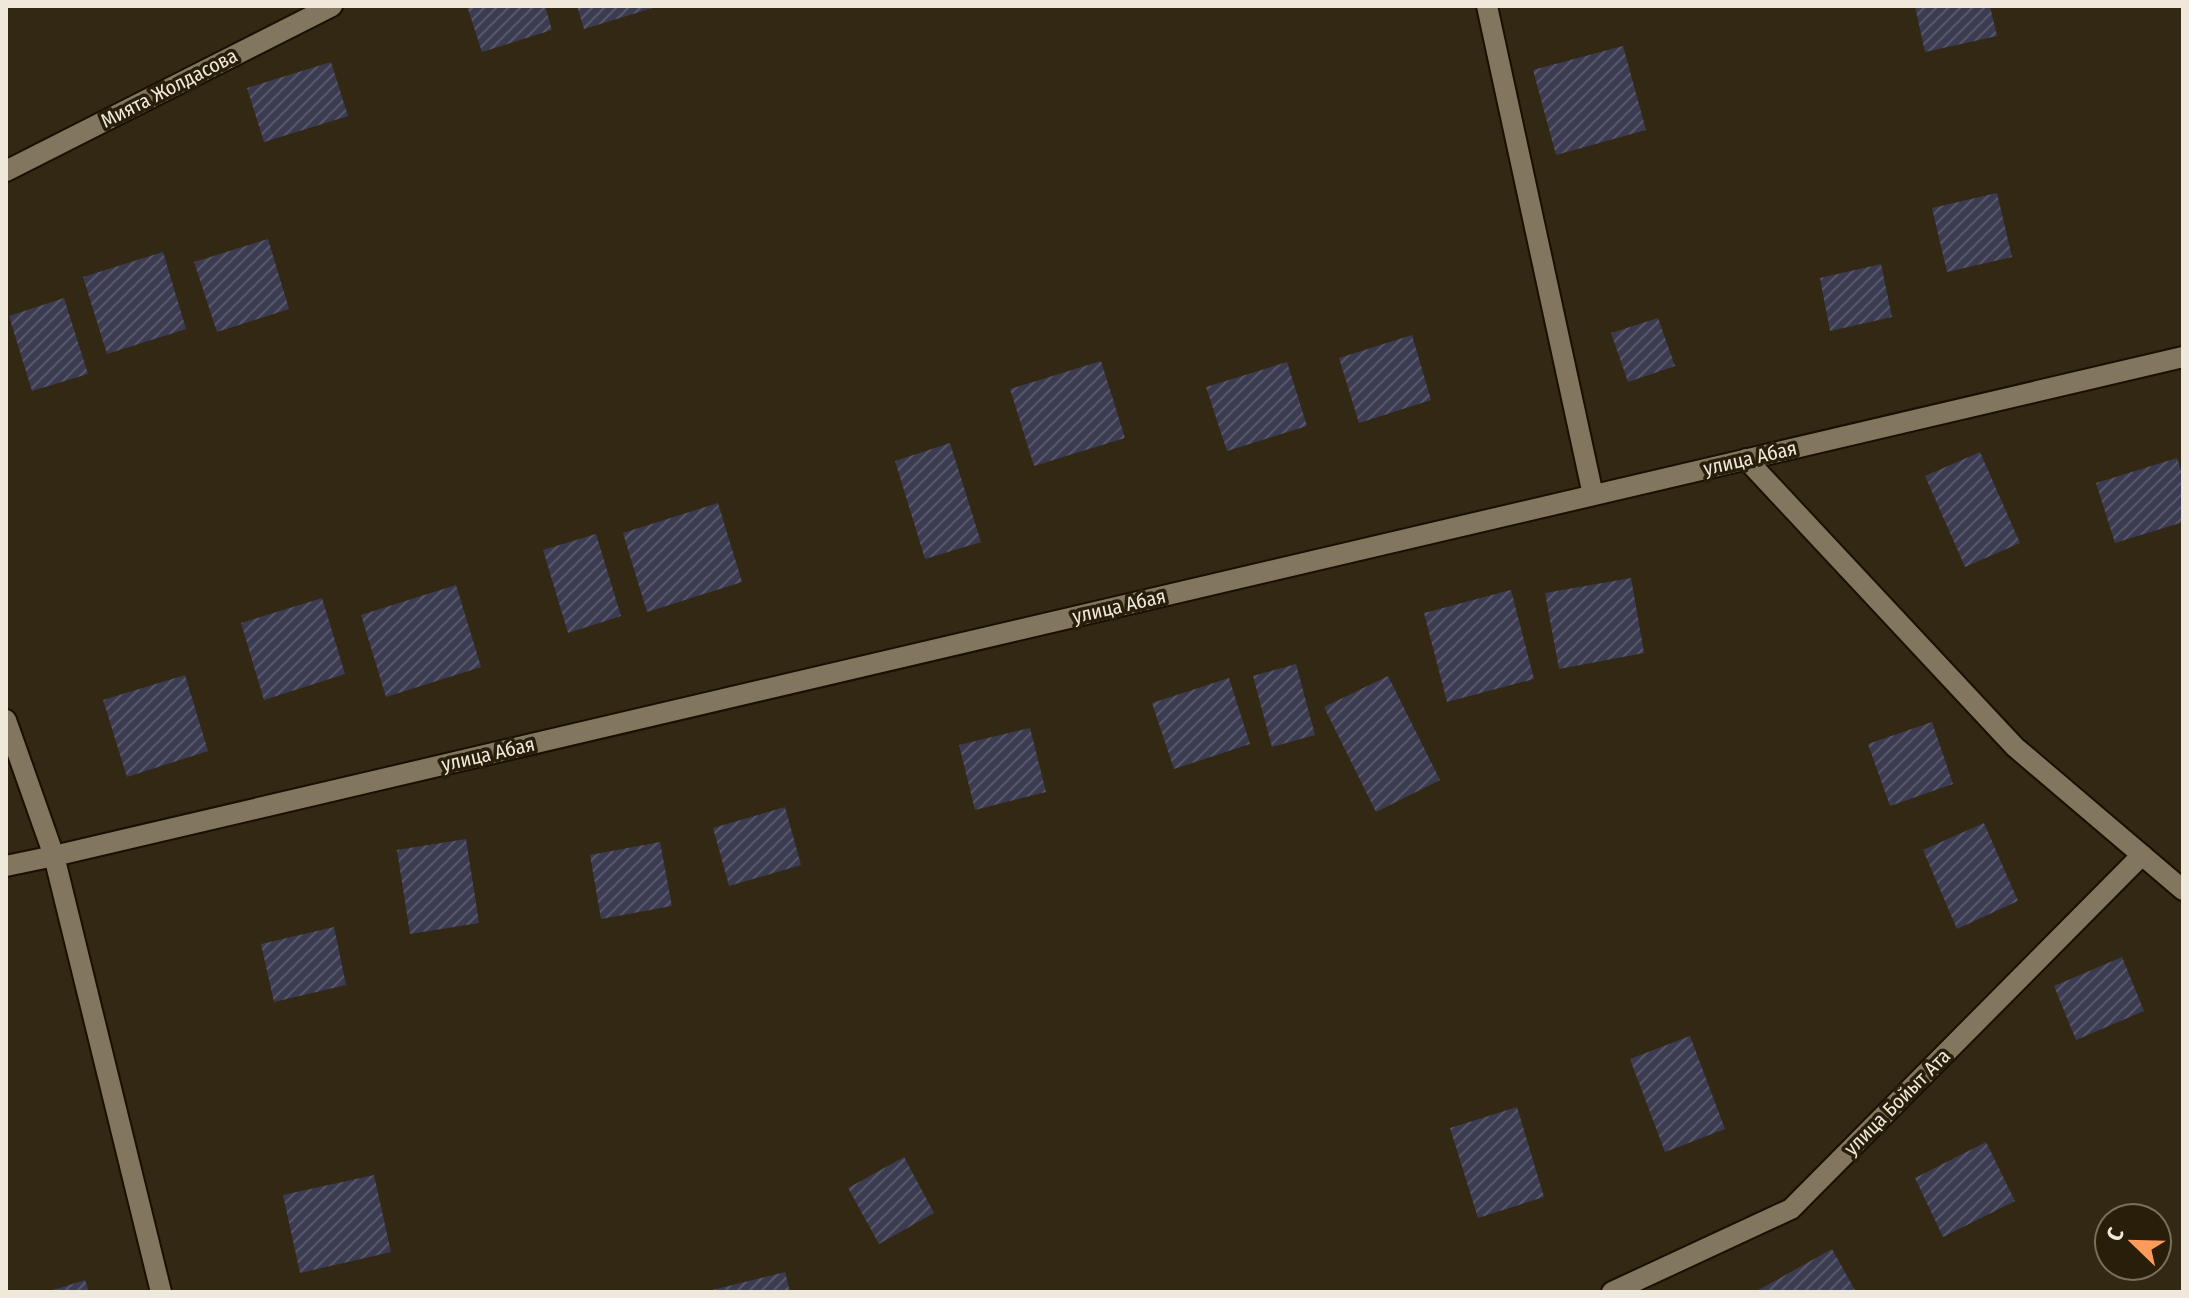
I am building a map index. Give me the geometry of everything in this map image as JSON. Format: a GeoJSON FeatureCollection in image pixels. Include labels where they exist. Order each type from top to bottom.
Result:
{"type":"FeatureCollection","features":[{"type":"Feature","properties":{"kind":"street","name":"Мията Жолдасова"},"geometry":{"type":"LineString","coordinates":[[6,171],[332,6]]}},
{"type":"Feature","properties":{"kind":"street"},"geometry":{"type":"LineString","coordinates":[[1487,6],[1593,495]]}},
{"type":"Feature","properties":{"kind":"street","name":"улица Абая"},"geometry":{"type":"LineString","coordinates":[[6,866],[2183,357]]}},
{"type":"Feature","properties":{"kind":"street"},"geometry":{"type":"LineString","coordinates":[[1746,459],[2015,747],[2183,890]]}},
{"type":"Feature","properties":{"kind":"street"},"geometry":{"type":"LineString","coordinates":[[6,720],[54,856],[161,1292]]}},
{"type":"Feature","properties":{"kind":"street","name":"улица Бойыт Ата"},"geometry":{"type":"LineString","coordinates":[[1612,1292],[1791,1209],[2142,855]]}},
{"type":"Feature","properties":{"kind":"building"},"geometry":{"type":"Polygon","coordinates":[[[467,6],[545,6],[552,30],[482,52],[467,6]]]}},
{"type":"Feature","properties":{"kind":"building"},"geometry":{"type":"Polygon","coordinates":[[[577,6],[656,6],[656,7],[584,29],[577,6]]]}},
{"type":"Feature","properties":{"kind":"building"},"geometry":{"type":"Polygon","coordinates":[[[1915,6],[1990,6],[1997,36],[1925,52],[1915,6]]]}},
{"type":"Feature","properties":{"kind":"building"},"geometry":{"type":"Polygon","coordinates":[[[1623,46],[1646,130],[1556,155],[1533,70],[1623,46]]]}},
{"type":"Feature","properties":{"kind":"building"},"geometry":{"type":"Polygon","coordinates":[[[331,62],[348,116],[264,142],[247,88],[331,62]]]}},
{"type":"Feature","properties":{"kind":"building"},"geometry":{"type":"Polygon","coordinates":[[[1997,193],[2012,257],[1947,272],[1932,208],[1997,193]]]}},
{"type":"Feature","properties":{"kind":"building"},"geometry":{"type":"Polygon","coordinates":[[[268,239],[289,309],[217,332],[194,262],[268,239]]]}},
{"type":"Feature","properties":{"kind":"building"},"geometry":{"type":"Polygon","coordinates":[[[163,252],[186,329],[107,354],[83,277],[163,252]]]}},
{"type":"Feature","properties":{"kind":"building"},"geometry":{"type":"Polygon","coordinates":[[[1881,264],[1892,317],[1830,331],[1820,278],[1881,264]]]}},
{"type":"Feature","properties":{"kind":"building"},"geometry":{"type":"Polygon","coordinates":[[[64,298],[88,374],[32,391],[9,316],[64,298]]]}},
{"type":"Feature","properties":{"kind":"building"},"geometry":{"type":"Polygon","coordinates":[[[1658,318],[1675,366],[1628,382],[1611,333],[1658,318]]]}},
{"type":"Feature","properties":{"kind":"building"},"geometry":{"type":"Polygon","coordinates":[[[1412,335],[1431,400],[1359,423],[1339,358],[1412,335]]]}},
{"type":"Feature","properties":{"kind":"building"},"geometry":{"type":"Polygon","coordinates":[[[1101,361],[1125,438],[1034,466],[1010,389],[1101,361]]]}},
{"type":"Feature","properties":{"kind":"building"},"geometry":{"type":"Polygon","coordinates":[[[1287,362],[1307,426],[1227,451],[1206,387],[1287,362]]]}},
{"type":"Feature","properties":{"kind":"building"},"geometry":{"type":"Polygon","coordinates":[[[950,443],[981,542],[925,559],[895,461],[950,443]]]}},
{"type":"Feature","properties":{"kind":"building"},"geometry":{"type":"Polygon","coordinates":[[[1980,452],[2020,543],[1965,567],[1925,476],[1980,452]]]}},
{"type":"Feature","properties":{"kind":"building"},"geometry":{"type":"Polygon","coordinates":[[[2177,458],[2183,477],[2183,522],[2115,543],[2096,483],[2177,458]]]}},
{"type":"Feature","properties":{"kind":"building"},"geometry":{"type":"Polygon","coordinates":[[[718,503],[742,582],[647,612],[623,533],[718,503]]]}},
{"type":"Feature","properties":{"kind":"building"},"geometry":{"type":"Polygon","coordinates":[[[596,534],[621,616],[568,633],[543,550],[596,534]]]}},
{"type":"Feature","properties":{"kind":"building"},"geometry":{"type":"Polygon","coordinates":[[[1631,578],[1644,653],[1559,669],[1545,593],[1631,578]]]}},
{"type":"Feature","properties":{"kind":"building"},"geometry":{"type":"Polygon","coordinates":[[[456,585],[481,667],[386,697],[361,615],[456,585]]]}},
{"type":"Feature","properties":{"kind":"building"},"geometry":{"type":"Polygon","coordinates":[[[1511,590],[1534,679],[1447,702],[1424,613],[1511,590]]]}},
{"type":"Feature","properties":{"kind":"building"},"geometry":{"type":"Polygon","coordinates":[[[322,598],[345,674],[264,700],[241,623],[322,598]]]}},
{"type":"Feature","properties":{"kind":"building"},"geometry":{"type":"Polygon","coordinates":[[[1296,664],[1315,735],[1272,747],[1253,676],[1296,664]]]}},
{"type":"Feature","properties":{"kind":"building"},"geometry":{"type":"Polygon","coordinates":[[[185,675],[208,751],[127,777],[103,700],[185,675]]]}},
{"type":"Feature","properties":{"kind":"building"},"geometry":{"type":"Polygon","coordinates":[[[1388,676],[1440,780],[1376,812],[1324,707],[1388,676]]]}},
{"type":"Feature","properties":{"kind":"building"},"geometry":{"type":"Polygon","coordinates":[[[1229,678],[1250,744],[1174,769],[1152,703],[1229,678]]]}},
{"type":"Feature","properties":{"kind":"building"},"geometry":{"type":"Polygon","coordinates":[[[1932,722],[1953,784],[1890,806],[1868,744],[1932,722]]]}},
{"type":"Feature","properties":{"kind":"building"},"geometry":{"type":"Polygon","coordinates":[[[1030,728],[1046,792],[975,810],[959,745],[1030,728]]]}},
{"type":"Feature","properties":{"kind":"building"},"geometry":{"type":"Polygon","coordinates":[[[785,807],[801,865],[729,886],[713,828],[785,807]]]}},
{"type":"Feature","properties":{"kind":"building"},"geometry":{"type":"Polygon","coordinates":[[[1984,823],[2018,901],[1957,929],[1923,850],[1984,823]]]}},
{"type":"Feature","properties":{"kind":"building"},"geometry":{"type":"Polygon","coordinates":[[[466,839],[479,923],[410,934],[397,850],[466,839]]]}},
{"type":"Feature","properties":{"kind":"building"},"geometry":{"type":"Polygon","coordinates":[[[660,842],[672,906],[601,919],[590,855],[660,842]]]}},
{"type":"Feature","properties":{"kind":"building"},"geometry":{"type":"Polygon","coordinates":[[[334,927],[346,985],[274,1002],[261,944],[334,927]]]}},
{"type":"Feature","properties":{"kind":"building"},"geometry":{"type":"Polygon","coordinates":[[[2122,957],[2144,1011],[2076,1040],[2054,986],[2122,957]]]}},
{"type":"Feature","properties":{"kind":"building"},"geometry":{"type":"Polygon","coordinates":[[[1690,1036],[1725,1129],[1665,1152],[1630,1059],[1690,1036]]]}},
{"type":"Feature","properties":{"kind":"building"},"geometry":{"type":"Polygon","coordinates":[[[1517,1107],[1544,1197],[1478,1218],[1450,1128],[1517,1107]]]}},
{"type":"Feature","properties":{"kind":"building"},"geometry":{"type":"Polygon","coordinates":[[[1986,1142],[2015,1201],[1943,1237],[1915,1178],[1986,1142]]]}},
{"type":"Feature","properties":{"kind":"building"},"geometry":{"type":"Polygon","coordinates":[[[904,1157],[934,1213],[879,1244],[848,1188],[904,1157]]]}},
{"type":"Feature","properties":{"kind":"building"},"geometry":{"type":"Polygon","coordinates":[[[374,1175],[391,1252],[300,1273],[283,1195],[374,1175]]]}},
{"type":"Feature","properties":{"kind":"building"},"geometry":{"type":"Polygon","coordinates":[[[1832,1249],[1856,1292],[1755,1292],[1832,1249]]]}},
{"type":"Feature","properties":{"kind":"building"},"geometry":{"type":"Polygon","coordinates":[[[785,1272],[790,1292],[708,1291],[785,1272]]]}},
{"type":"Feature","properties":{"kind":"building"},"geometry":{"type":"Polygon","coordinates":[[[85,1280],[89,1292],[50,1292],[50,1291],[85,1280]]]}}]}
